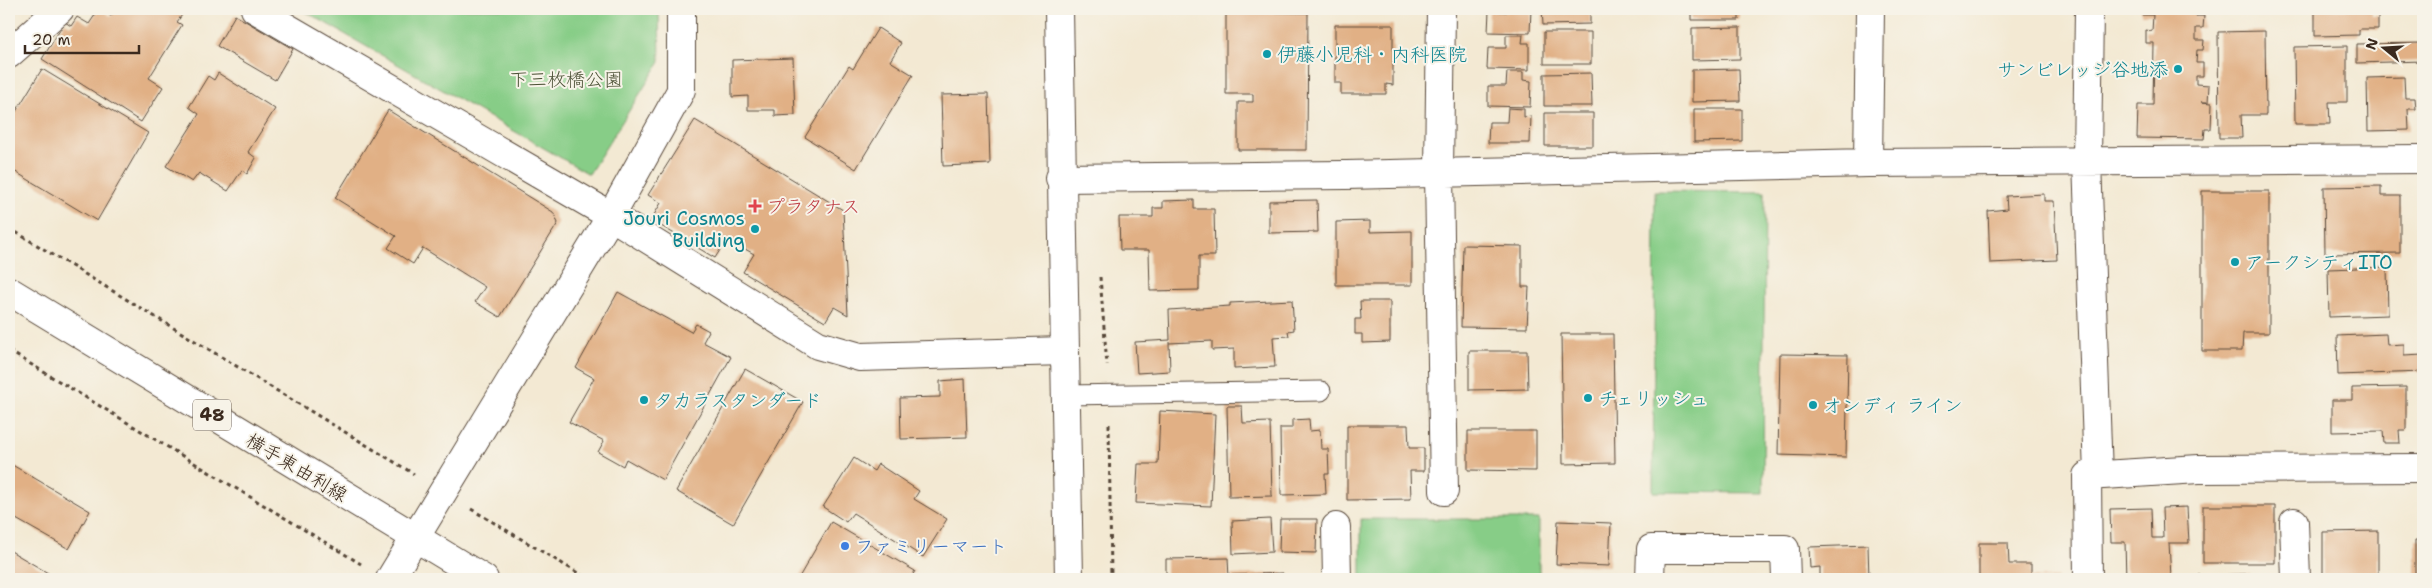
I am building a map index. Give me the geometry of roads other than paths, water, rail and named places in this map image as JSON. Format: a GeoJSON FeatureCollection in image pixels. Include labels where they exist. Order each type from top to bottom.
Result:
{"type":"FeatureCollection","features":[{"type":"Feature","properties":{"kind":"street"},"geometry":{"type":"LineString","coordinates":[[9,54],[60,9]]}},
{"type":"Feature","properties":{"kind":"street"},"geometry":{"type":"LineString","coordinates":[[255,9],[611,216],[818,345],[860,357],[1065,351]]}},
{"type":"Feature","properties":{"kind":"street"},"geometry":{"type":"LineString","coordinates":[[380,574],[415,539],[611,216],[681,90],[681,9]]}},
{"type":"Feature","properties":{"kind":"street"},"geometry":{"type":"LineString","coordinates":[[1058,9],[1069,579]]}},
{"type":"Feature","properties":{"kind":"street"},"geometry":{"type":"LineString","coordinates":[[1441,9],[1439,173],[1444,491]]}},
{"type":"Feature","properties":{"kind":"street"},"geometry":{"type":"LineString","coordinates":[[1868,163],[1870,9]]}},
{"type":"Feature","properties":{"kind":"street"},"geometry":{"type":"LineString","coordinates":[[2089,9],[2087,161],[2098,475]]}},
{"type":"Feature","properties":{"kind":"street"},"geometry":{"type":"LineString","coordinates":[[1060,178],[1439,173],[1868,163],[2423,159]]}},
{"type":"Feature","properties":{"kind":"street","name":"横手東由利線"},"geometry":{"type":"LineString","coordinates":[[9,291],[415,539],[484,579]]}},
{"type":"Feature","properties":{"kind":"street"},"geometry":{"type":"LineString","coordinates":[[2088,579],[2087,476],[2199,468],[2423,468]]}},
{"type":"Feature","properties":{"kind":"street"},"geometry":{"type":"LineString","coordinates":[[2294,522],[2296,579]]}},
{"type":"Feature","properties":{"kind":"street"},"geometry":{"type":"LineString","coordinates":[[1336,527],[1336,579]]}},
{"type":"Feature","properties":{"kind":"street"},"geometry":{"type":"LineString","coordinates":[[1650,579],[1651,549],[1785,549],[1786,579]]}},
{"type":"Feature","properties":{"kind":"lane"},"geometry":{"type":"LineString","coordinates":[[1066,395],[1321,391]]}},
{"type":"Feature","properties":{"kind":"place","name":"伊藤小児科・内科医院"},"geometry":{"type":"Point","coordinates":[1267,54]}},
{"type":"Feature","properties":{"kind":"place","name":"サンビレッジ谷地添"},"geometry":{"type":"Point","coordinates":[2178,69]}},
{"type":"Feature","properties":{"kind":"place","name":"プラタナス"},"geometry":{"type":"Point","coordinates":[755,206]}},
{"type":"Feature","properties":{"kind":"place","name":"Jouri Cosmos Building"},"geometry":{"type":"Point","coordinates":[755,229]}},
{"type":"Feature","properties":{"kind":"place","name":"アークシティITO"},"geometry":{"type":"Point","coordinates":[2235,262]}},
{"type":"Feature","properties":{"kind":"place","name":"チェリッシュ"},"geometry":{"type":"Point","coordinates":[1588,398]}},
{"type":"Feature","properties":{"kind":"place","name":"タカラスタンダード"},"geometry":{"type":"Point","coordinates":[644,400]}},
{"type":"Feature","properties":{"kind":"place","name":"オンディ ライン"},"geometry":{"type":"Point","coordinates":[1813,405]}},
{"type":"Feature","properties":{"kind":"place","name":"ファミリーマート"},"geometry":{"type":"Point","coordinates":[845,546]}},
{"type":"Feature","properties":{"kind":"park label","name":"下三枚橋公園"},"geometry":{"type":"Point","coordinates":[566,79]}}]}
